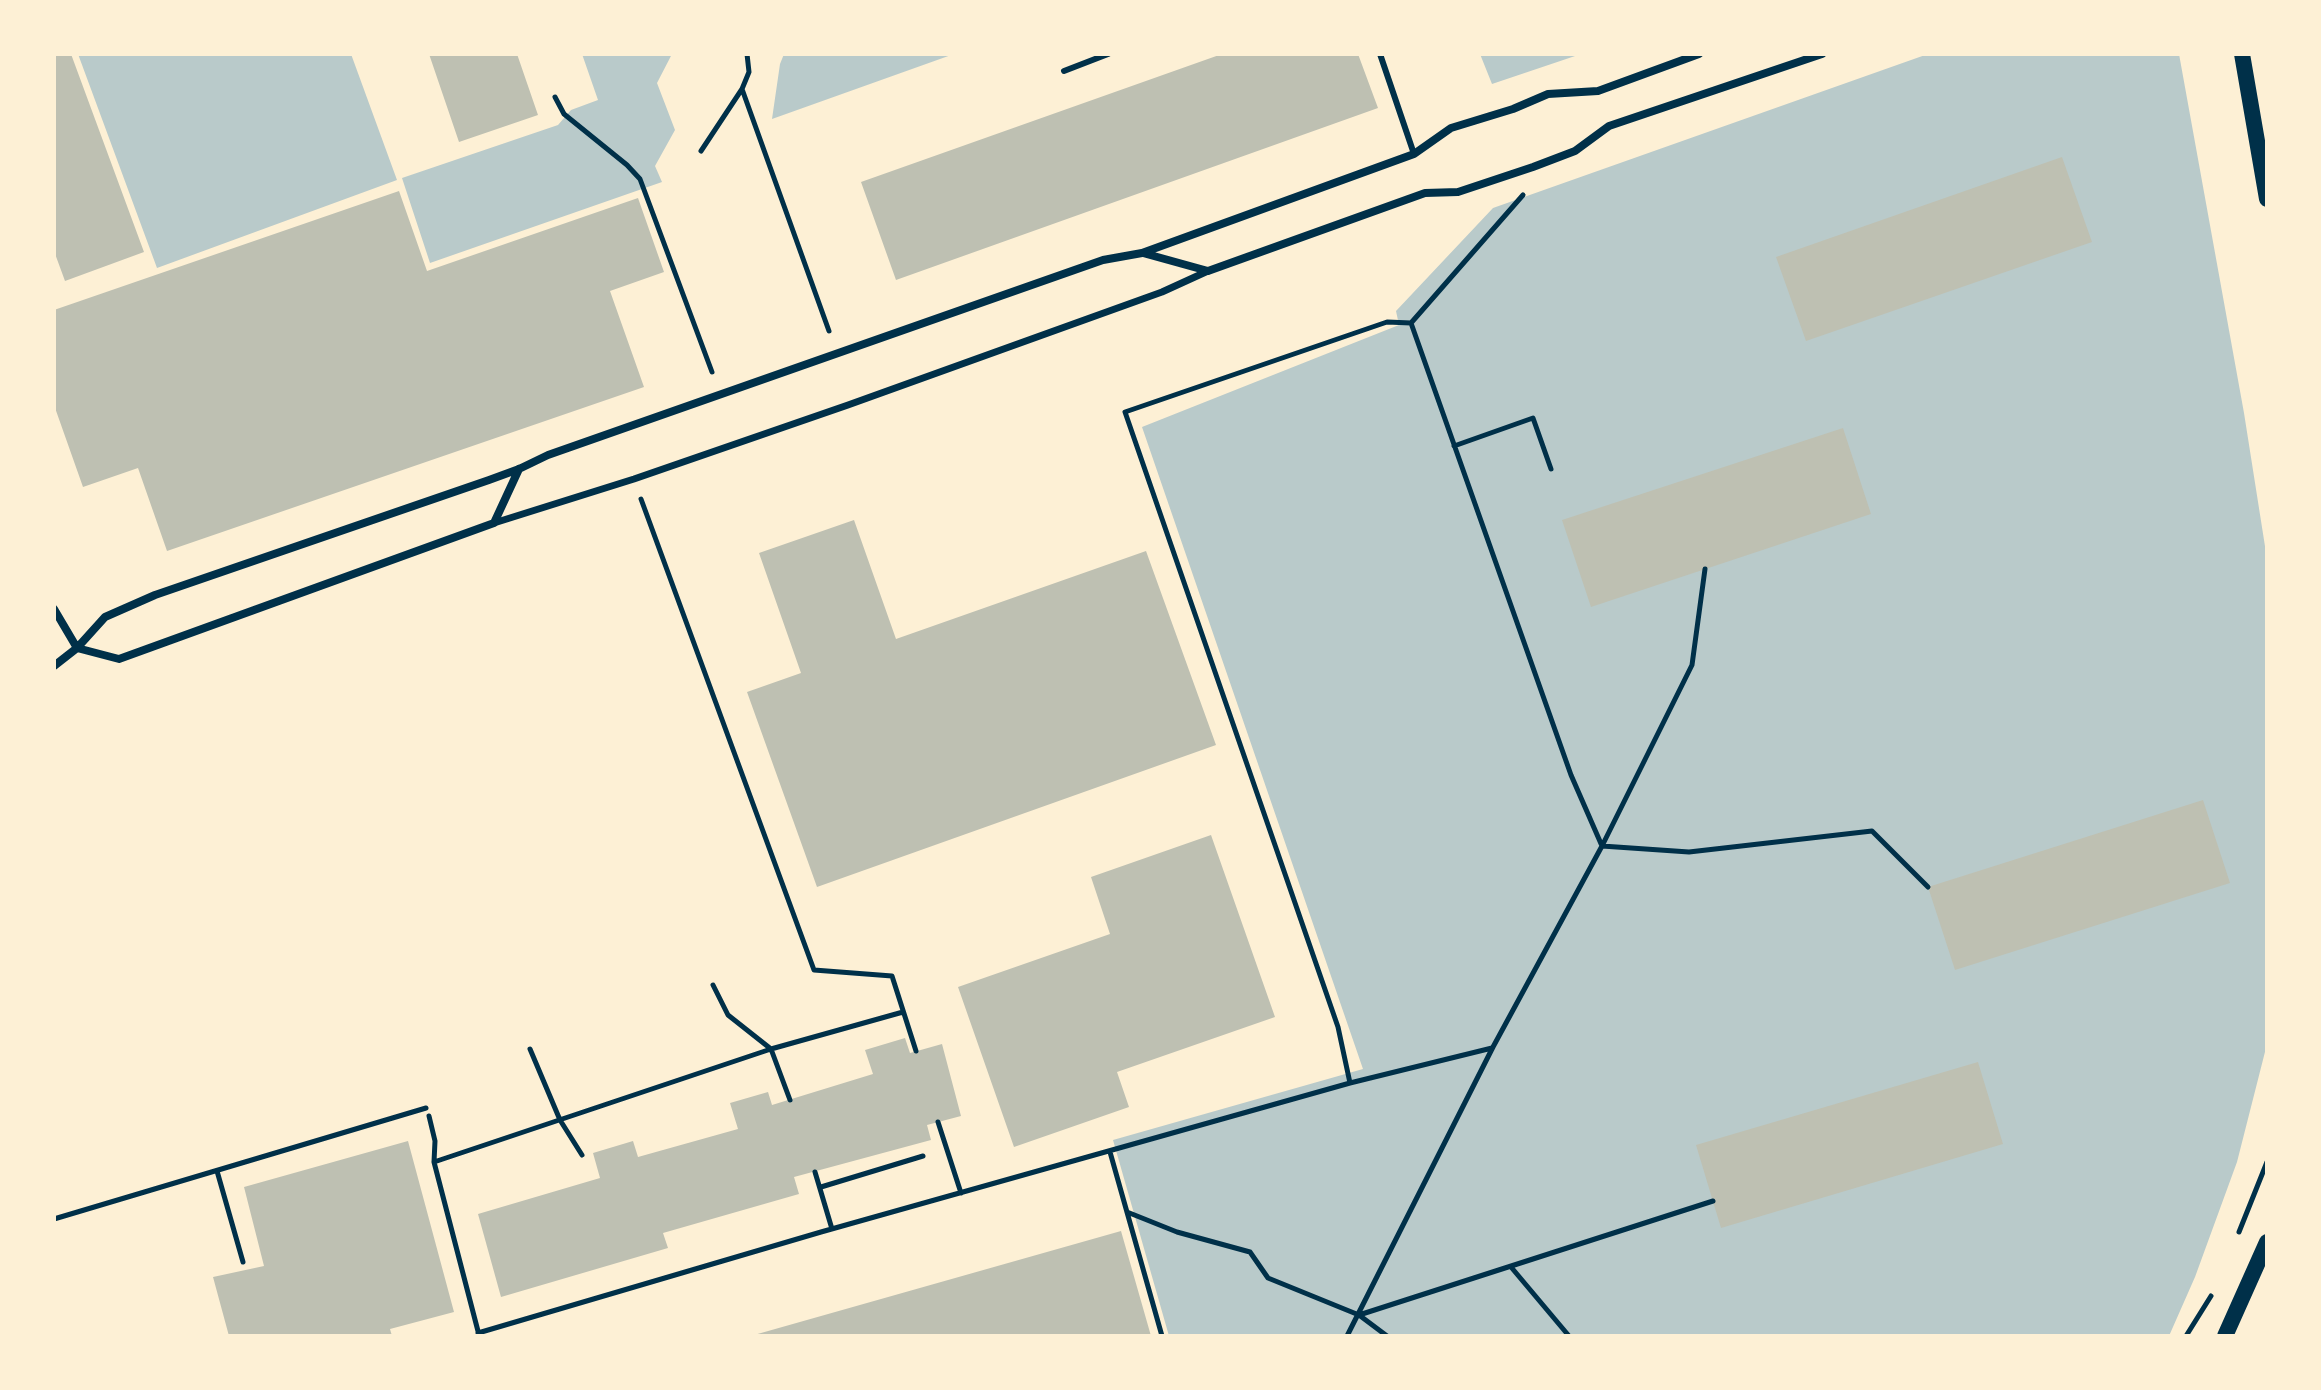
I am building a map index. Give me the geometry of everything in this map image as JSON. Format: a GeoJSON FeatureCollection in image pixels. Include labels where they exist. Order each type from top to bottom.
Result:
{"type":"FeatureCollection","features":[{"type":"Feature","properties":{"kind":"main road"},"geometry":{"type":"LineString","coordinates":[[2242,54],[2267,199]]}},
{"type":"Feature","properties":{"kind":"main road"},"geometry":{"type":"LineString","coordinates":[[2225,1336],[2267,1242]]}},
{"type":"Feature","properties":{"kind":"street"},"geometry":{"type":"LineString","coordinates":[[54,666],[77,648],[105,617],[155,595],[519,469],[548,455],[1103,260],[1142,253],[1414,154],[1451,128],[1513,109],[1548,94],[1598,91],[1699,54]]}},
{"type":"Feature","properties":{"kind":"street"},"geometry":{"type":"LineString","coordinates":[[54,609],[77,648],[119,659],[494,523],[634,479],[1147,298],[1208,271],[1425,193],[1458,192],[1533,167],[1575,151],[1609,126],[1822,54]]}},
{"type":"Feature","properties":{"kind":"street"},"geometry":{"type":"LineString","coordinates":[[1142,253],[1208,271]]}},
{"type":"Feature","properties":{"kind":"street"},"geometry":{"type":"LineString","coordinates":[[494,523],[519,469]]}},
{"type":"Feature","properties":{"kind":"lane"},"geometry":{"type":"LineString","coordinates":[[1064,71],[1108,54]]}},
{"type":"Feature","properties":{"kind":"lane"},"geometry":{"type":"LineString","coordinates":[[1380,54],[1414,154]]}},
{"type":"Feature","properties":{"kind":"path"},"geometry":{"type":"LineString","coordinates":[[701,151],[742,89],[749,72],[747,54]]}},
{"type":"Feature","properties":{"kind":"path"},"geometry":{"type":"LineString","coordinates":[[742,89],[829,331]]}},
{"type":"Feature","properties":{"kind":"path"},"geometry":{"type":"LineString","coordinates":[[555,97],[564,114],[640,179],[712,372]]}},
{"type":"Feature","properties":{"kind":"path"},"geometry":{"type":"LineString","coordinates":[[1411,323],[1526,191]]}},
{"type":"Feature","properties":{"kind":"path"},"geometry":{"type":"LineString","coordinates":[[1350,1083],[1338,1027],[1125,412],[1387,322],[1411,323]]}},
{"type":"Feature","properties":{"kind":"path"},"geometry":{"type":"LineString","coordinates":[[1411,323],[1571,775],[1602,846]]}},
{"type":"Feature","properties":{"kind":"path"},"geometry":{"type":"LineString","coordinates":[[1454,446],[1533,418],[1551,469]]}},
{"type":"Feature","properties":{"kind":"path"},"geometry":{"type":"LineString","coordinates":[[634,479],[814,970],[892,976],[916,1051]]}},
{"type":"Feature","properties":{"kind":"path"},"geometry":{"type":"LineString","coordinates":[[1347,1336],[1493,1047],[1602,846],[1692,665],[1705,569]]}},
{"type":"Feature","properties":{"kind":"path"},"geometry":{"type":"LineString","coordinates":[[1602,846],[1689,852],[1872,831],[1928,887]]}},
{"type":"Feature","properties":{"kind":"path"},"geometry":{"type":"LineString","coordinates":[[713,985],[728,1015],[771,1049],[790,1100]]}},
{"type":"Feature","properties":{"kind":"path"},"geometry":{"type":"LineString","coordinates":[[434,1162],[771,1049],[903,1012]]}},
{"type":"Feature","properties":{"kind":"path"},"geometry":{"type":"LineString","coordinates":[[429,1116],[435,1141],[434,1162],[479,1335],[832,1229],[1350,1083],[1493,1047]]}},
{"type":"Feature","properties":{"kind":"path"},"geometry":{"type":"LineString","coordinates":[[530,1049],[560,1120],[582,1155]]}},
{"type":"Feature","properties":{"kind":"path"},"geometry":{"type":"LineString","coordinates":[[54,1219],[426,1108]]}},
{"type":"Feature","properties":{"kind":"path"},"geometry":{"type":"LineString","coordinates":[[938,1122],[961,1193]]}},
{"type":"Feature","properties":{"kind":"path"},"geometry":{"type":"LineString","coordinates":[[1110,1152],[1162,1336]]}},
{"type":"Feature","properties":{"kind":"path"},"geometry":{"type":"LineString","coordinates":[[821,1187],[923,1156]]}},
{"type":"Feature","properties":{"kind":"path"},"geometry":{"type":"LineString","coordinates":[[2238,1235],[2267,1162]]}},
{"type":"Feature","properties":{"kind":"path"},"geometry":{"type":"LineString","coordinates":[[217,1171],[243,1262]]}},
{"type":"Feature","properties":{"kind":"path"},"geometry":{"type":"LineString","coordinates":[[815,1172],[832,1229]]}},
{"type":"Feature","properties":{"kind":"path"},"geometry":{"type":"LineString","coordinates":[[1359,1315],[1713,1201]]}},
{"type":"Feature","properties":{"kind":"path"},"geometry":{"type":"LineString","coordinates":[[1127,1212],[1177,1232],[1250,1252],[1268,1278],[1359,1315],[1387,1336]]}},
{"type":"Feature","properties":{"kind":"path"},"geometry":{"type":"LineString","coordinates":[[1511,1267],[1569,1336]]}},
{"type":"Feature","properties":{"kind":"path"},"geometry":{"type":"LineString","coordinates":[[2186,1336],[2217,1283]]}},
{"type":"Feature","properties":{"kind":"shaded area"},"geometry":{"type":"Polygon","coordinates":[[[78,54],[351,54],[397,180],[157,268],[78,54]]]}},
{"type":"Feature","properties":{"kind":"shaded area"},"geometry":{"type":"Polygon","coordinates":[[[582,54],[672,54],[657,83],[675,130],[655,166],[662,182],[430,263],[402,178],[558,125],[571,110],[598,100],[582,54]]]}},
{"type":"Feature","properties":{"kind":"shaded area"},"geometry":{"type":"Polygon","coordinates":[[[784,54],[954,54],[772,119],[784,54]]]}},
{"type":"Feature","properties":{"kind":"shaded area"},"geometry":{"type":"Polygon","coordinates":[[[1480,54],[1581,54],[1492,84],[1480,54]]]}},
{"type":"Feature","properties":{"kind":"shaded area"},"geometry":{"type":"Polygon","coordinates":[[[1928,54],[2179,54],[2244,413],[2267,559],[2267,1044],[2237,1162],[2195,1277],[2169,1336],[1169,1336],[1113,1140],[1363,1069],[1142,427],[1399,325],[1396,311],[1493,208],[1928,54]]]}},
{"type":"Feature","properties":{"kind":"building"},"geometry":{"type":"Polygon","coordinates":[[[54,54],[71,54],[144,252],[65,281],[54,251],[54,54]]]}},
{"type":"Feature","properties":{"kind":"building"},"geometry":{"type":"Polygon","coordinates":[[[429,54],[517,54],[538,115],[459,142],[429,54]]]}},
{"type":"Feature","properties":{"kind":"building"},"geometry":{"type":"Polygon","coordinates":[[[1222,54],[1358,54],[1378,108],[896,280],[861,182],[1222,54]]]}},
{"type":"Feature","properties":{"kind":"building"},"geometry":{"type":"Polygon","coordinates":[[[2062,157],[2092,242],[1806,341],[1776,257],[2062,157]]]}},
{"type":"Feature","properties":{"kind":"building"},"geometry":{"type":"Polygon","coordinates":[[[399,191],[427,271],[638,198],[664,272],[610,291],[644,387],[167,551],[138,468],[83,487],[54,405],[54,310],[399,191]]]}},
{"type":"Feature","properties":{"kind":"building"},"geometry":{"type":"Polygon","coordinates":[[[1843,428],[1871,514],[1591,607],[1562,520],[1843,428]]]}},
{"type":"Feature","properties":{"kind":"building"},"geometry":{"type":"Polygon","coordinates":[[[854,520],[896,639],[1146,551],[1216,745],[817,887],[747,692],[801,673],[759,553],[854,520]]]}},
{"type":"Feature","properties":{"kind":"building"},"geometry":{"type":"Polygon","coordinates":[[[2203,800],[2230,883],[1955,970],[1928,887],[2203,800]]]}},
{"type":"Feature","properties":{"kind":"building"},"geometry":{"type":"Polygon","coordinates":[[[1211,835],[1275,1017],[1117,1072],[1129,1107],[1014,1147],[958,987],[1110,934],[1091,877],[1211,835]]]}},
{"type":"Feature","properties":{"kind":"building"},"geometry":{"type":"Polygon","coordinates":[[[905,1038],[910,1053],[942,1044],[961,1116],[927,1125],[931,1140],[794,1177],[799,1194],[663,1233],[668,1248],[501,1297],[478,1214],[600,1178],[593,1153],[633,1141],[638,1157],[738,1129],[730,1103],[768,1092],[772,1105],[873,1074],[865,1050],[905,1038]]]}},
{"type":"Feature","properties":{"kind":"building"},"geometry":{"type":"Polygon","coordinates":[[[1978,1062],[2003,1144],[1721,1228],[1696,1145],[1978,1062]]]}},
{"type":"Feature","properties":{"kind":"building"},"geometry":{"type":"Polygon","coordinates":[[[408,1141],[454,1312],[390,1329],[392,1336],[229,1336],[213,1277],[264,1266],[244,1187],[408,1141]]]}},
{"type":"Feature","properties":{"kind":"building"},"geometry":{"type":"Polygon","coordinates":[[[1121,1231],[1151,1336],[754,1336],[754,1335],[1121,1231]]]}}]}
